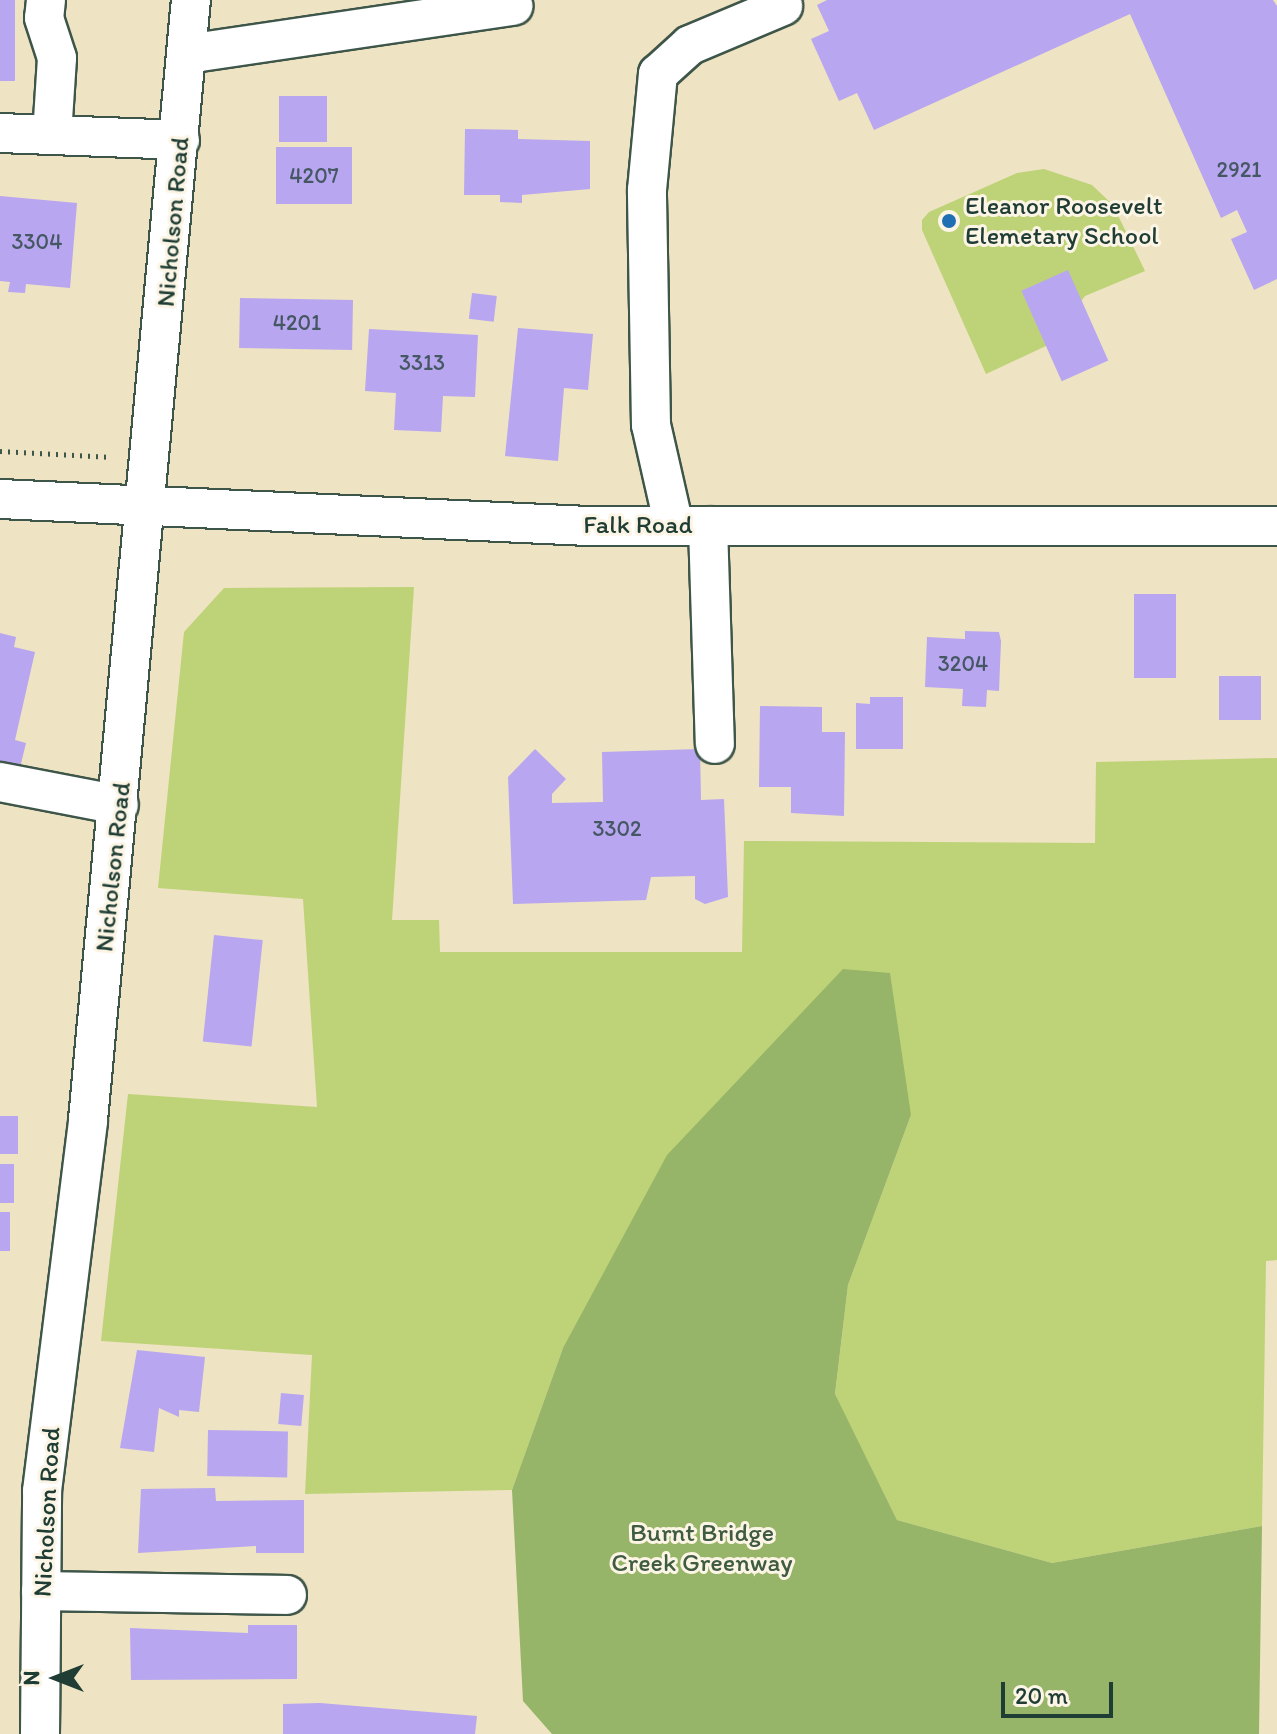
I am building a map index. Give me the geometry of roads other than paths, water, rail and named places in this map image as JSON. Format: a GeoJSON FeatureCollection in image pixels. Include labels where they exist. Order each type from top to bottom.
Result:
{"type":"FeatureCollection","features":[{"type":"Feature","properties":{"kind":"street"},"geometry":{"type":"LineString","coordinates":[[46,0],[44,18],[57,58],[52,135]]}},
{"type":"Feature","properties":{"kind":"street","name":"Nicholson Road"},"geometry":{"type":"LineString","coordinates":[[40,1734],[42,1491],[88,1120],[153,456],[191,0]]}},
{"type":"Feature","properties":{"kind":"street"},"geometry":{"type":"LineString","coordinates":[[187,54],[513,6]]}},
{"type":"Feature","properties":{"kind":"street"},"geometry":{"type":"LineString","coordinates":[[715,744],[691,526],[651,425],[647,190],[658,74],[690,45],[783,6]]}},
{"type":"Feature","properties":{"kind":"street"},"geometry":{"type":"LineString","coordinates":[[0,133],[180,140]]}},
{"type":"Feature","properties":{"kind":"street","name":"Falk Road"},"geometry":{"type":"LineString","coordinates":[[0,499],[148,509],[691,526],[1277,526]]}},
{"type":"Feature","properties":{"kind":"street"},"geometry":{"type":"LineString","coordinates":[[0,782],[119,805]]}},
{"type":"Feature","properties":{"kind":"street"},"geometry":{"type":"LineString","coordinates":[[41,1591],[287,1595]]}},
{"type":"Feature","properties":{"kind":"place","name":"Eleanor Roosevelt Elemetary School"},"geometry":{"type":"Point","coordinates":[949,221]}},
{"type":"Feature","properties":{"kind":"park label","name":"Burnt Bridge Creek Greenway"},"geometry":{"type":"Point","coordinates":[702,1548]}}]}
